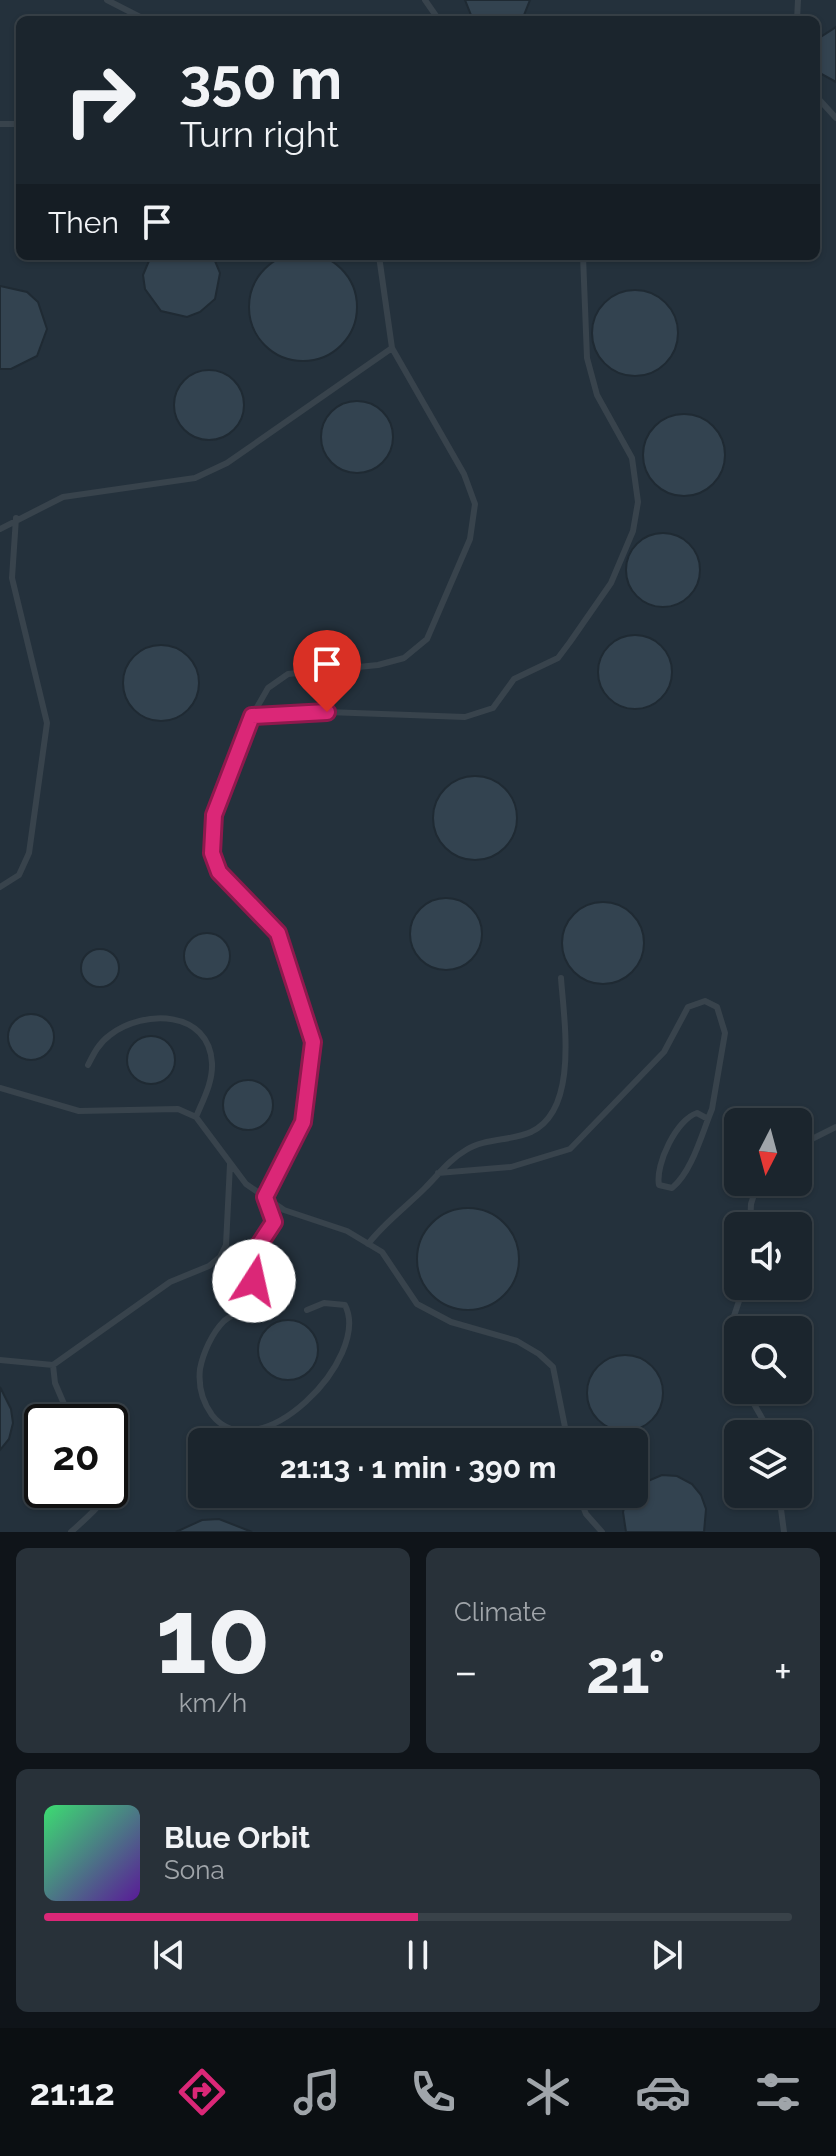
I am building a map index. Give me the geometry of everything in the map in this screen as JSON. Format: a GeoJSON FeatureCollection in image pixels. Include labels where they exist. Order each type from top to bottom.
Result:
{"type":"FeatureCollection","features":[{"type":"Feature","properties":{"kind":"lane"},"geometry":{"type":"LineString","coordinates":[[107,0],[138,16]]}},
{"type":"Feature","properties":{"kind":"lane"},"geometry":{"type":"LineString","coordinates":[[820,100],[836,118]]}},
{"type":"Feature","properties":{"kind":"lane"},"geometry":{"type":"LineString","coordinates":[[307,1310],[337,1302],[345,1305],[352,1327],[346,1347],[309,1399],[288,1417],[257,1429],[232,1429],[216,1420],[201,1397],[200,1371],[215,1332],[246,1303],[254,1281],[259,1245],[274,1222],[265,1197],[303,1122],[313,1042],[278,933],[219,872],[212,853],[214,815],[252,716],[268,688],[288,674],[378,665],[404,658],[427,639],[470,539],[475,504],[464,474],[392,348],[380,260]]}},
{"type":"Feature","properties":{"kind":"lane"},"geometry":{"type":"LineString","coordinates":[[252,716],[327,712],[465,717],[493,708],[514,679],[558,658],[570,642],[611,583],[633,531],[638,502],[632,458],[597,395],[587,358],[583,260]]}},
{"type":"Feature","properties":{"kind":"lane"},"geometry":{"type":"LineString","coordinates":[[0,529],[16,518],[63,497],[195,478],[227,463],[392,348]]}},
{"type":"Feature","properties":{"kind":"lane"},"geometry":{"type":"LineString","coordinates":[[0,887],[19,875],[29,853],[47,723],[12,578],[16,518]]}},
{"type":"Feature","properties":{"kind":"lane"},"geometry":{"type":"LineString","coordinates":[[368,1244],[387,1220],[469,1148],[531,1132],[552,1117],[562,1093],[565,1038],[561,978]]}},
{"type":"Feature","properties":{"kind":"lane"},"geometry":{"type":"LineString","coordinates":[[438,1173],[511,1167],[570,1149],[664,1052],[688,1007],[705,1001],[717,1007],[725,1033],[721,1071],[708,1119],[678,1183],[672,1188],[659,1185],[657,1176],[663,1161],[686,1118],[697,1113],[708,1119]]}},
{"type":"Feature","properties":{"kind":"lane"},"geometry":{"type":"LineString","coordinates":[[88,1065],[98,1046],[127,1025],[166,1019],[190,1024],[201,1032],[212,1062],[207,1089],[196,1117]]}},
{"type":"Feature","properties":{"kind":"lane"},"geometry":{"type":"LineString","coordinates":[[0,1088],[79,1111],[178,1109],[196,1117],[246,1184],[284,1210],[347,1231],[382,1252],[417,1304],[451,1322],[517,1341],[553,1367],[565,1428]]}},
{"type":"Feature","properties":{"kind":"lane"},"geometry":{"type":"LineString","coordinates":[[812,1139],[836,1127]]}},
{"type":"Feature","properties":{"kind":"lane"},"geometry":{"type":"LineString","coordinates":[[0,1360],[53,1365],[170,1282],[209,1266],[220,1257],[227,1233],[230,1164]]}},
{"type":"Feature","properties":{"kind":"lane"},"geometry":{"type":"LineString","coordinates":[[53,1365],[55,1383],[64,1404]]}},
{"type":"Feature","properties":{"kind":"lane"},"geometry":{"type":"LineString","coordinates":[[71,1532],[98,1508]]}},
{"type":"Feature","properties":{"kind":"lane"},"geometry":{"type":"LineString","coordinates":[[584,1508],[602,1532]]}},
{"type":"Feature","properties":{"kind":"lane"},"geometry":{"type":"LineString","coordinates":[[781,1508],[784,1532]]}},
{"type":"Feature","properties":{"kind":"building"},"geometry":{"type":"Polygon","coordinates":[[[465,0],[530,0],[524,16],[471,16],[465,0]]]}},
{"type":"Feature","properties":{"kind":"building"},"geometry":{"type":"Polygon","coordinates":[[[836,27],[836,82],[820,73],[820,37],[836,27]]]}},
{"type":"Feature","properties":{"kind":"building"},"geometry":{"type":"Polygon","coordinates":[[[149,260],[215,260],[220,273],[215,299],[200,312],[187,317],[161,311],[145,289],[143,275],[149,260]]]}},
{"type":"Feature","properties":{"kind":"building"},"geometry":{"type":"Polygon","coordinates":[[[277,260],[329,260],[348,277],[356,296],[356,318],[348,337],[333,352],[314,360],[292,360],[273,352],[258,337],[250,318],[253,286],[265,269],[277,260]]]}},
{"type":"Feature","properties":{"kind":"building"},"geometry":{"type":"Polygon","coordinates":[[[0,286],[27,292],[38,302],[47,329],[37,356],[11,369],[0,369],[0,286]]]}},
{"type":"Feature","properties":{"kind":"building"},"geometry":{"type":"Polygon","coordinates":[[[635,290],[659,297],[671,309],[678,333],[671,357],[659,369],[635,376],[611,369],[599,357],[592,333],[599,309],[611,297],[635,290]]]}},
{"type":"Feature","properties":{"kind":"building"},"geometry":{"type":"Polygon","coordinates":[[[209,370],[228,376],[238,386],[244,405],[238,424],[228,434],[209,440],[190,434],[180,424],[174,405],[180,386],[190,376],[209,370]]]}},
{"type":"Feature","properties":{"kind":"building"},"geometry":{"type":"Polygon","coordinates":[[[357,401],[377,407],[387,417],[393,437],[387,457],[377,467],[357,473],[337,467],[327,457],[321,437],[327,417],[337,407],[357,401]]]}},
{"type":"Feature","properties":{"kind":"building"},"geometry":{"type":"Polygon","coordinates":[[[684,414],[700,417],[713,426],[722,439],[725,455],[722,471],[713,484],[700,493],[684,496],[668,493],[655,484],[646,471],[643,455],[646,439],[655,426],[668,417],[684,414]]]}},
{"type":"Feature","properties":{"kind":"building"},"geometry":{"type":"Polygon","coordinates":[[[663,533],[684,539],[694,549],[700,570],[694,591],[684,601],[663,607],[642,601],[632,591],[626,570],[632,549],[642,539],[663,533]]]}},
{"type":"Feature","properties":{"kind":"building"},"geometry":{"type":"Polygon","coordinates":[[[635,635],[649,638],[661,646],[669,658],[672,672],[669,686],[661,698],[649,706],[635,709],[621,706],[609,698],[601,686],[598,672],[601,658],[609,646],[621,638],[635,635]]]}},
{"type":"Feature","properties":{"kind":"building"},"geometry":{"type":"Polygon","coordinates":[[[161,645],[176,648],[188,656],[196,668],[199,683],[196,698],[188,710],[176,718],[161,721],[146,718],[134,710],[126,698],[123,683],[126,668],[134,656],[146,648],[161,645]]]}},
{"type":"Feature","properties":{"kind":"building"},"geometry":{"type":"Polygon","coordinates":[[[467,776],[483,776],[499,783],[510,794],[517,818],[514,834],[505,848],[483,860],[467,860],[451,853],[440,842],[433,826],[433,810],[440,794],[451,783],[467,776]]]}},
{"type":"Feature","properties":{"kind":"building"},"geometry":{"type":"Polygon","coordinates":[[[446,898],[472,908],[482,934],[472,960],[446,970],[420,960],[410,934],[420,908],[446,898]]]}},
{"type":"Feature","properties":{"kind":"building"},"geometry":{"type":"Polygon","coordinates":[[[603,902],[619,905],[632,914],[641,927],[644,943],[641,959],[632,972],[619,981],[603,984],[587,981],[574,972],[565,959],[562,943],[565,927],[574,914],[587,905],[603,902]]]}},
{"type":"Feature","properties":{"kind":"building"},"geometry":{"type":"Polygon","coordinates":[[[207,933],[223,940],[230,956],[223,972],[207,979],[191,972],[184,956],[191,940],[207,933]]]}},
{"type":"Feature","properties":{"kind":"building"},"geometry":{"type":"Polygon","coordinates":[[[100,949],[114,954],[119,968],[114,982],[100,987],[86,982],[81,968],[86,954],[100,949]]]}},
{"type":"Feature","properties":{"kind":"building"},"geometry":{"type":"Polygon","coordinates":[[[31,1014],[47,1021],[54,1037],[47,1053],[31,1060],[15,1053],[8,1037],[15,1021],[31,1014]]]}},
{"type":"Feature","properties":{"kind":"building"},"geometry":{"type":"Polygon","coordinates":[[[151,1036],[168,1043],[175,1060],[168,1077],[151,1084],[134,1077],[127,1060],[134,1043],[151,1036]]]}},
{"type":"Feature","properties":{"kind":"building"},"geometry":{"type":"Polygon","coordinates":[[[248,1080],[266,1087],[273,1105],[266,1123],[248,1130],[230,1123],[223,1105],[230,1087],[248,1080]]]}},
{"type":"Feature","properties":{"kind":"building"},"geometry":{"type":"Polygon","coordinates":[[[468,1208],[488,1212],[504,1223],[515,1239],[519,1259],[515,1279],[504,1295],[488,1306],[468,1310],[448,1306],[432,1295],[421,1279],[417,1259],[421,1239],[432,1223],[448,1212],[468,1208]]]}},
{"type":"Feature","properties":{"kind":"building"},"geometry":{"type":"Polygon","coordinates":[[[288,1320],[309,1329],[318,1350],[309,1371],[288,1380],[267,1371],[258,1350],[267,1329],[288,1320]]]}},
{"type":"Feature","properties":{"kind":"building"},"geometry":{"type":"Polygon","coordinates":[[[618,1355],[632,1355],[646,1361],[657,1372],[663,1386],[663,1400],[657,1414],[640,1428],[610,1428],[604,1425],[593,1414],[587,1400],[587,1386],[593,1372],[604,1361],[618,1355]]]}},
{"type":"Feature","properties":{"kind":"building"},"geometry":{"type":"Polygon","coordinates":[[[0,1387],[11,1409],[13,1423],[9,1439],[0,1450],[0,1387]]]}},
{"type":"Feature","properties":{"kind":"building"},"geometry":{"type":"Polygon","coordinates":[[[662,1475],[677,1476],[692,1484],[701,1495],[706,1509],[704,1532],[626,1532],[624,1508],[648,1508],[648,1481],[662,1475]]]}},
{"type":"Feature","properties":{"kind":"building"},"geometry":{"type":"Polygon","coordinates":[[[219,1519],[252,1532],[176,1532],[202,1520],[219,1519]]]}},
{"type":"Feature","properties":{"kind":"route"},"geometry":{"type":"LineString","coordinates":[[254,1281],[259,1245],[274,1222],[274,1214],[265,1197],[303,1122],[313,1042],[278,933],[219,872],[212,853],[214,815],[252,716],[327,712]]}}]}
